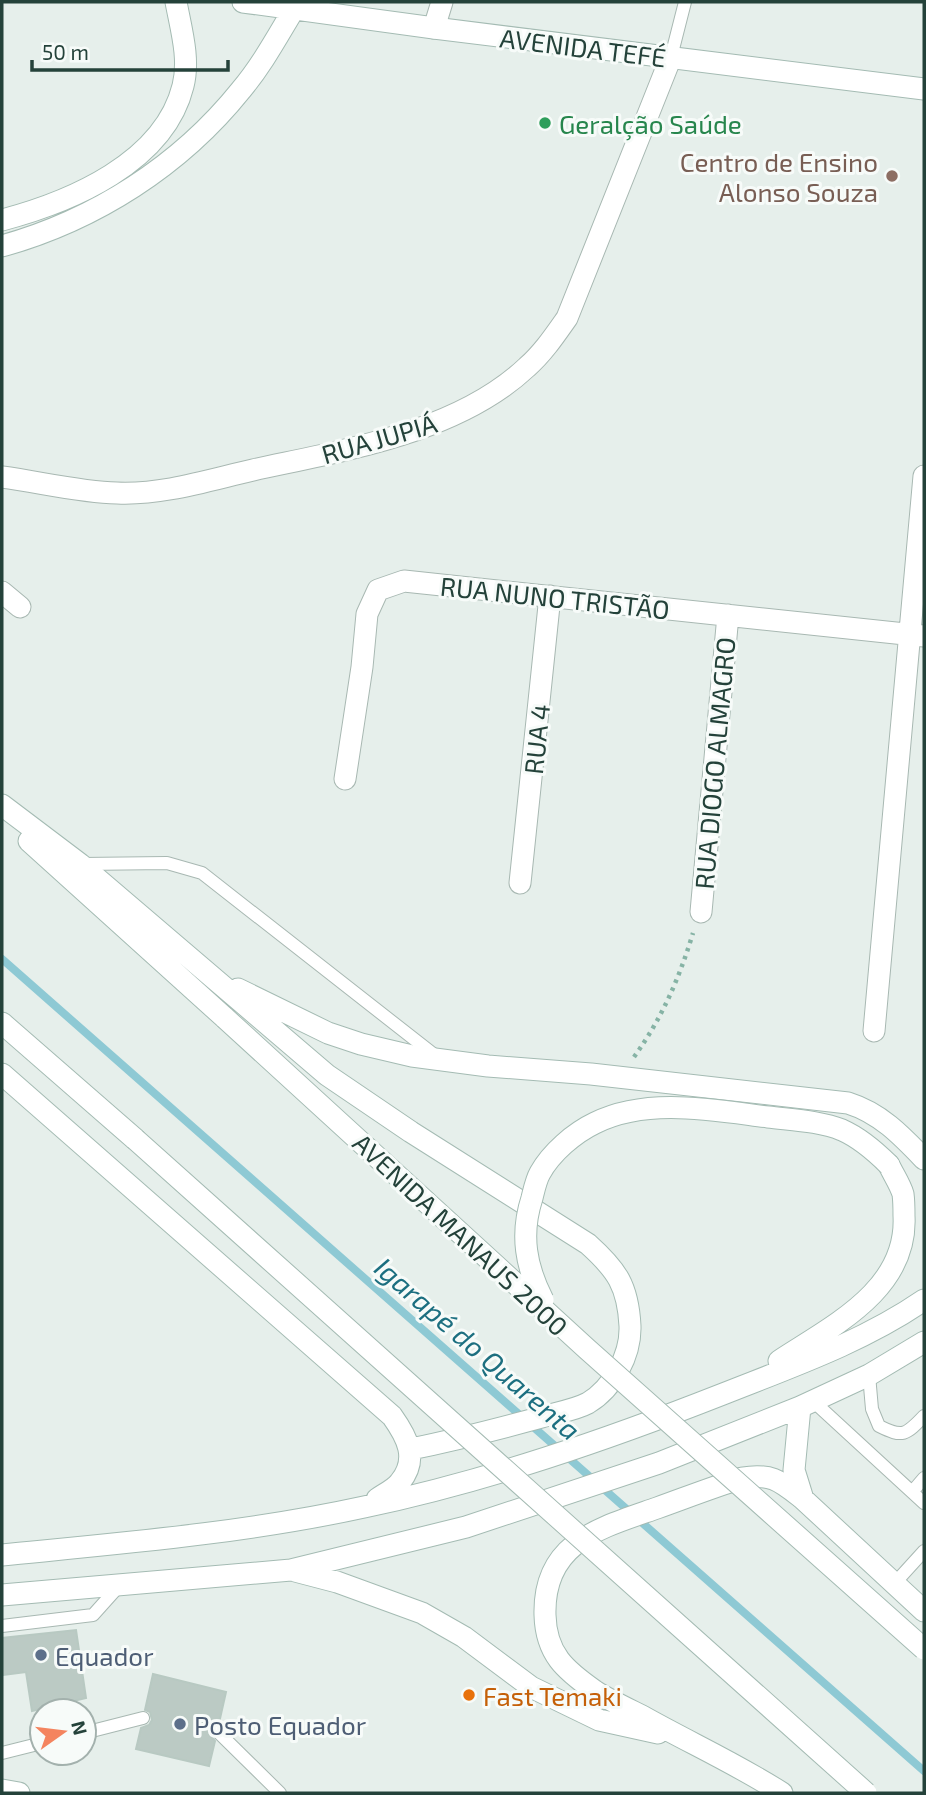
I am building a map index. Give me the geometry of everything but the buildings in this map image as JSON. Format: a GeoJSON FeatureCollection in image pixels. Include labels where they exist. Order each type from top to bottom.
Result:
{"type":"FeatureCollection","features":[{"type":"Feature","properties":{"kind":"main road"},"geometry":{"type":"LineString","coordinates":[[2,220],[80,193],[118,171],[147,146],[171,116],[183,86],[185,53],[176,2]]}},
{"type":"Feature","properties":{"kind":"main road","name":"AVENIDA TEFÉ"},"geometry":{"type":"LineString","coordinates":[[243,2],[924,89]]}},
{"type":"Feature","properties":{"kind":"main road"},"geometry":{"type":"LineString","coordinates":[[434,28],[442,2]]}},
{"type":"Feature","properties":{"kind":"main road"},"geometry":{"type":"LineString","coordinates":[[2,246],[80,218],[139,184],[183,151],[242,89],[268,53],[294,9]]}},
{"type":"Feature","properties":{"kind":"main road","name":"RUA JUPIÁ"},"geometry":{"type":"LineString","coordinates":[[2,477],[116,493],[154,491],[308,458],[427,428],[496,391],[527,368],[549,344],[567,318],[671,57]]}},
{"type":"Feature","properties":{"kind":"main road"},"geometry":{"type":"LineString","coordinates":[[874,1031],[916,635],[924,476]]}},
{"type":"Feature","properties":{"kind":"main road","name":"RUA NUNO TRISTÃO"},"geometry":{"type":"LineString","coordinates":[[345,779],[367,614],[378,590],[404,581],[916,635]]}},
{"type":"Feature","properties":{"kind":"main road"},"geometry":{"type":"LineString","coordinates":[[2,592],[20,607]]}},
{"type":"Feature","properties":{"kind":"main road","name":"RUA 4"},"geometry":{"type":"LineString","coordinates":[[520,883],[550,596]]}},
{"type":"Feature","properties":{"kind":"main road","name":"RUA DIOGO ALMAGRO"},"geometry":{"type":"LineString","coordinates":[[701,912],[728,615]]}},
{"type":"Feature","properties":{"kind":"main road"},"geometry":{"type":"LineString","coordinates":[[2,805],[80,864],[327,1075],[411,1132],[588,1244],[609,1262],[625,1286],[631,1342],[610,1382],[586,1404],[478,1435],[411,1449]]}},
{"type":"Feature","properties":{"kind":"main road","name":"AVENIDA MANAUS 2000"},"geometry":{"type":"LineString","coordinates":[[2,816],[607,1367],[924,1649]]}},
{"type":"Feature","properties":{"kind":"main road"},"geometry":{"type":"LineString","coordinates":[[209,975],[328,1033],[361,1044],[440,1059],[848,1103],[866,1108],[891,1125],[924,1159]]}},
{"type":"Feature","properties":{"kind":"main road"},"geometry":{"type":"LineString","coordinates":[[2,1023],[866,1793]]}},
{"type":"Feature","properties":{"kind":"main road"},"geometry":{"type":"LineString","coordinates":[[2,1074],[392,1416],[404,1432],[411,1449],[409,1466],[400,1483],[365,1507]]}},
{"type":"Feature","properties":{"kind":"main road"},"geometry":{"type":"LineString","coordinates":[[551,1315],[532,1279],[524,1249],[527,1212],[540,1173],[563,1144],[595,1123],[635,1110],[671,1108],[798,1121],[841,1130],[869,1146],[889,1164],[903,1195],[905,1231],[895,1263],[882,1286],[856,1311],[740,1387]]}},
{"type":"Feature","properties":{"kind":"main road"},"geometry":{"type":"LineString","coordinates":[[2,1555],[229,1531],[365,1507],[524,1465],[625,1433],[740,1387],[862,1336],[924,1300]]}},
{"type":"Feature","properties":{"kind":"main road"},"geometry":{"type":"LineString","coordinates":[[2,1595],[291,1570],[466,1527],[659,1463],[807,1404],[869,1375],[924,1342]]}},
{"type":"Feature","properties":{"kind":"main road"},"geometry":{"type":"LineString","coordinates":[[803,1499],[794,1471],[795,1445],[807,1404]]}},
{"type":"Feature","properties":{"kind":"main road"},"geometry":{"type":"LineString","coordinates":[[782,1793],[753,1774],[596,1691],[563,1665],[552,1652],[545,1630],[545,1600],[551,1577],[562,1558],[589,1533],[742,1478],[762,1475],[788,1487],[803,1499],[924,1611]]}},
{"type":"Feature","properties":{"kind":"main road"},"geometry":{"type":"LineString","coordinates":[[291,1570],[337,1582],[422,1613],[464,1637],[531,1688],[599,1720],[681,1737]]}},
{"type":"Feature","properties":{"kind":"main road"},"geometry":{"type":"LineString","coordinates":[[2,1790],[19,1793]]}},
{"type":"Feature","properties":{"kind":"lane"},"geometry":{"type":"LineString","coordinates":[[671,57],[685,2]]}},
{"type":"Feature","properties":{"kind":"lane"},"geometry":{"type":"LineString","coordinates":[[80,864],[167,863],[202,873],[440,1059]]}},
{"type":"Feature","properties":{"kind":"lane"},"geometry":{"type":"LineString","coordinates":[[869,1375],[872,1409],[878,1426],[895,1434],[912,1428],[924,1416]]}},
{"type":"Feature","properties":{"kind":"lane"},"geometry":{"type":"LineString","coordinates":[[807,1404],[924,1503]]}},
{"type":"Feature","properties":{"kind":"lane"},"geometry":{"type":"LineString","coordinates":[[912,1492],[924,1478]]}},
{"type":"Feature","properties":{"kind":"lane"},"geometry":{"type":"LineString","coordinates":[[894,1584],[924,1551]]}},
{"type":"Feature","properties":{"kind":"lane"},"geometry":{"type":"LineString","coordinates":[[2,1626],[93,1615],[119,1586]]}},
{"type":"Feature","properties":{"kind":"lane"},"geometry":{"type":"LineString","coordinates":[[98,1729],[143,1718]]}},
{"type":"Feature","properties":{"kind":"lane"},"geometry":{"type":"LineString","coordinates":[[217,1731],[280,1793]]}},
{"type":"Feature","properties":{"kind":"lane"},"geometry":{"type":"LineString","coordinates":[[2,1754],[28,1747]]}},
{"type":"Feature","properties":{"kind":"path"},"geometry":{"type":"LineString","coordinates":[[619,1077],[655,1028],[681,972],[701,912]]}},
{"type":"Feature","properties":{"kind":"waterway","name":"Igarapé do Quarenta"},"geometry":{"type":"LineString","coordinates":[[2,959],[924,1771]]}},
{"type":"Feature","properties":{"kind":"place","name":"Geralção Saúde"},"geometry":{"type":"Point","coordinates":[545,123]}},
{"type":"Feature","properties":{"kind":"place","name":"Centro de Ensino Alonso Souza"},"geometry":{"type":"Point","coordinates":[892,176]}},
{"type":"Feature","properties":{"kind":"place","name":"Equador"},"geometry":{"type":"Point","coordinates":[41,1655]}},
{"type":"Feature","properties":{"kind":"place","name":"Fast Temaki"},"geometry":{"type":"Point","coordinates":[469,1695]}},
{"type":"Feature","properties":{"kind":"place","name":"Posto Equador"},"geometry":{"type":"Point","coordinates":[180,1724]}}]}
